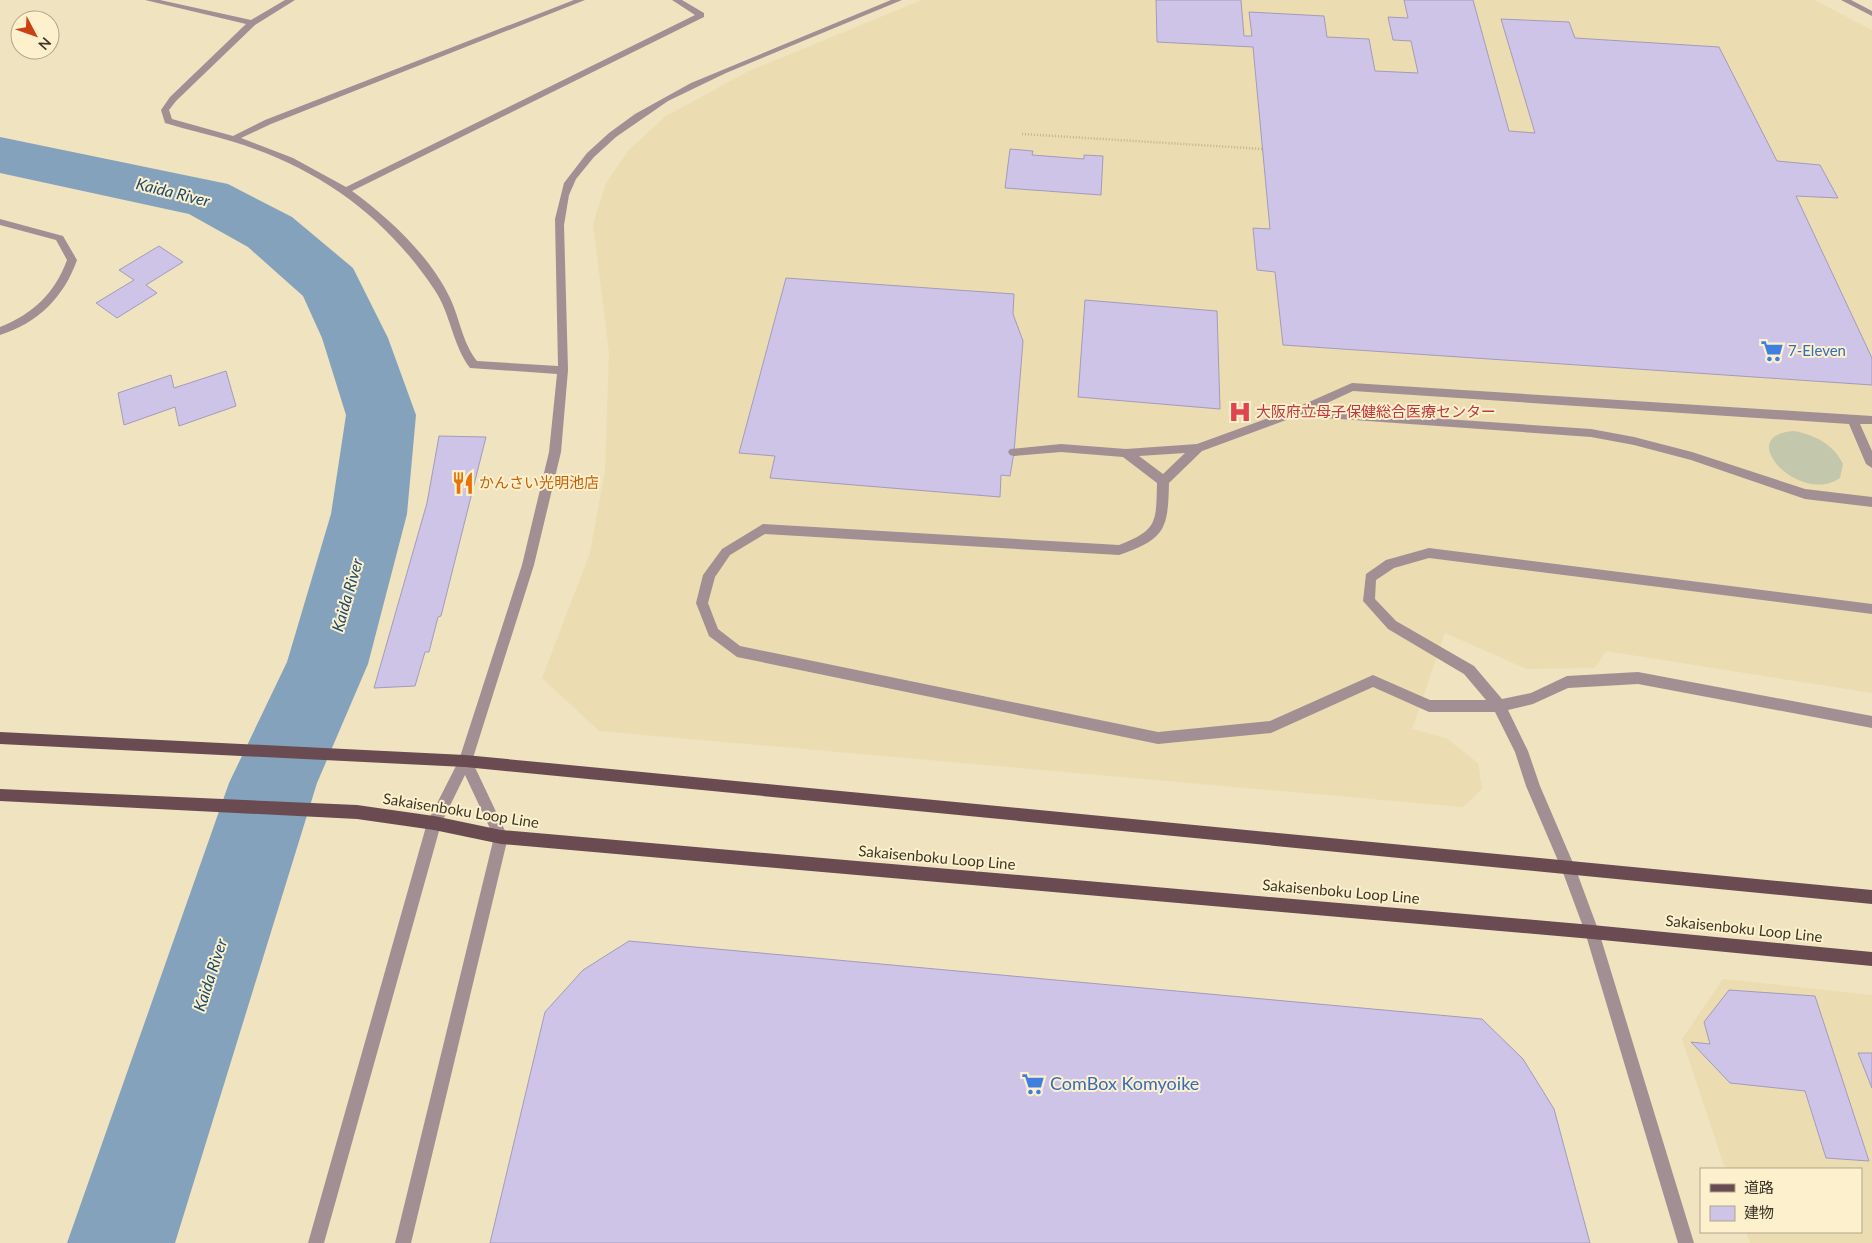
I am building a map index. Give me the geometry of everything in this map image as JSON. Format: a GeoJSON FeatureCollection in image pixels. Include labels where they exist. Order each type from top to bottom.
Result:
{"type":"FeatureCollection","features":[{"type":"Feature","properties":{"kind":"main road"},"geometry":{"type":"LineString","coordinates":[[0,738],[465,761],[1569,870],[1872,897]]}},
{"type":"Feature","properties":{"kind":"main road","name":"Sakaisenboku Loop Line"},"geometry":{"type":"LineString","coordinates":[[0,795],[357,812],[434,823],[501,838],[1592,932],[1872,959]]}},
{"type":"Feature","properties":{"kind":"street"},"geometry":{"type":"LineString","coordinates":[[149,0],[252,23]]}},
{"type":"Feature","properties":{"kind":"street"},"geometry":{"type":"LineString","coordinates":[[290,0],[252,23],[173,99],[165,110],[168,121],[233,139],[280,155],[320,174],[347,190],[377,213],[426,269],[447,301],[463,352],[474,365],[563,370]]}},
{"type":"Feature","properties":{"kind":"street"},"geometry":{"type":"LineString","coordinates":[[233,139],[268,122],[581,0]]}},
{"type":"Feature","properties":{"kind":"street"},"geometry":{"type":"LineString","coordinates":[[347,190],[701,15],[676,0]]}},
{"type":"Feature","properties":{"kind":"street"},"geometry":{"type":"LineString","coordinates":[[316,1243],[434,823],[465,761],[528,565],[555,452],[563,370],[559,225],[561,203],[572,178],[595,153],[643,113],[688,87],[898,0]]}},
{"type":"Feature","properties":{"kind":"street"},"geometry":{"type":"LineString","coordinates":[[1846,0],[1872,14]]}},
{"type":"Feature","properties":{"kind":"street"},"geometry":{"type":"LineString","coordinates":[[0,222],[60,238],[72,260],[66,279],[46,306],[0,331]]}},
{"type":"Feature","properties":{"kind":"street"},"geometry":{"type":"LineString","coordinates":[[1014,452],[1060,448],[1126,453],[1198,448],[1296,412],[1352,387],[1872,420]]}},
{"type":"Feature","properties":{"kind":"street"},"geometry":{"type":"LineString","coordinates":[[1296,412],[1591,433],[1634,441],[1692,456],[1805,494],[1872,502]]}},
{"type":"Feature","properties":{"kind":"street"},"geometry":{"type":"LineString","coordinates":[[1854,420],[1872,464]]}},
{"type":"Feature","properties":{"kind":"street"},"geometry":{"type":"LineString","coordinates":[[1198,448],[1163,481],[1162,520],[1147,540],[1119,550],[763,529],[726,552],[709,575],[702,603],[713,632],[737,651],[1158,738],[1271,727],[1373,681],[1429,706],[1499,706],[1533,698],[1567,682],[1638,678],[1872,722]]}},
{"type":"Feature","properties":{"kind":"street"},"geometry":{"type":"LineString","coordinates":[[1126,453],[1163,481]]}},
{"type":"Feature","properties":{"kind":"street"},"geometry":{"type":"LineString","coordinates":[[1686,1243],[1592,932],[1569,870],[1533,786],[1521,750],[1499,706],[1468,670],[1392,625],[1369,601],[1370,578],[1390,564],[1429,553],[1872,609]]}},
{"type":"Feature","properties":{"kind":"street"},"geometry":{"type":"LineString","coordinates":[[403,1243],[501,838],[465,761]]}},
{"type":"Feature","properties":{"kind":"path"},"geometry":{"type":"LineString","coordinates":[[1022,134],[1263,149]]}},
{"type":"Feature","properties":{"kind":"shaded area","name":"大阪府立母子保健総合医療センター"},"geometry":{"type":"Polygon","coordinates":[[[922,0],[1814,0],[1872,30],[1872,693],[1606,651],[1595,668],[1527,669],[1445,633],[1412,729],[1446,738],[1478,763],[1482,789],[1463,807],[599,731],[542,678],[590,553],[605,470],[609,353],[593,224],[606,183],[629,150],[666,116],[749,71],[922,0]]]}},
{"type":"Feature","properties":{"kind":"shaded area"},"geometry":{"type":"Polygon","coordinates":[[[1723,979],[1872,995],[1872,1243],[1750,1243],[1746,1233],[1862,1233],[1862,1168],[1725,1168],[1682,1039],[1723,979]]]}},
{"type":"Feature","properties":{"kind":"green space"},"geometry":{"type":"Polygon","coordinates":[[[1794,431],[1823,441],[1834,451],[1843,464],[1840,478],[1824,484],[1807,483],[1779,467],[1771,455],[1769,444],[1777,435],[1794,431]]]}},
{"type":"Feature","properties":{"kind":"building"},"geometry":{"type":"Polygon","coordinates":[[[1156,0],[1241,0],[1244,36],[1252,36],[1249,12],[1324,16],[1327,37],[1369,39],[1375,71],[1418,73],[1411,41],[1393,40],[1388,17],[1408,18],[1404,0],[1473,0],[1509,131],[1535,133],[1501,19],[1569,22],[1575,38],[1719,47],[1777,161],[1820,165],[1838,198],[1796,196],[1872,358],[1872,385],[1283,345],[1275,272],[1257,270],[1253,228],[1270,229],[1253,47],[1157,42],[1156,0]]]}},
{"type":"Feature","properties":{"kind":"building"},"geometry":{"type":"Polygon","coordinates":[[[1010,149],[1033,151],[1032,155],[1084,159],[1084,155],[1103,156],[1101,195],[1005,188],[1010,149]]]}},
{"type":"Feature","properties":{"kind":"building"},"geometry":{"type":"Polygon","coordinates":[[[159,246],[183,262],[146,285],[157,293],[117,318],[96,303],[134,280],[119,270],[159,246]]]}},
{"type":"Feature","properties":{"kind":"building"},"geometry":{"type":"Polygon","coordinates":[[[786,278],[1014,294],[1013,314],[1023,341],[1014,452],[1010,476],[1001,475],[1000,497],[770,478],[775,456],[739,453],[786,278]]]}},
{"type":"Feature","properties":{"kind":"building"},"geometry":{"type":"Polygon","coordinates":[[[1085,300],[1217,311],[1220,409],[1078,397],[1085,300]]]}},
{"type":"Feature","properties":{"kind":"building"},"geometry":{"type":"Polygon","coordinates":[[[226,371],[236,406],[179,426],[175,407],[124,425],[118,393],[171,375],[174,388],[226,371]]]}},
{"type":"Feature","properties":{"kind":"building"},"geometry":{"type":"Polygon","coordinates":[[[439,436],[486,437],[441,616],[438,617],[429,652],[425,652],[415,686],[374,688],[427,503],[439,436]]]}},
{"type":"Feature","properties":{"kind":"building","name":"ComBox Komyoike"},"geometry":{"type":"Polygon","coordinates":[[[629,941],[1482,1019],[1523,1059],[1554,1109],[1590,1243],[490,1243],[545,1012],[583,970],[629,941]]]}},
{"type":"Feature","properties":{"kind":"building"},"geometry":{"type":"Polygon","coordinates":[[[1729,990],[1815,996],[1869,1161],[1826,1158],[1805,1091],[1730,1083],[1691,1042],[1710,1044],[1704,1022],[1729,990]]]}},
{"type":"Feature","properties":{"kind":"building"},"geometry":{"type":"Polygon","coordinates":[[[1858,1053],[1872,1053],[1872,1088],[1858,1053]]]}},
{"type":"Feature","properties":{"kind":"waterway","name":"Kaida River"},"geometry":{"type":"LineString","coordinates":[[0,155],[207,198],[270,232],[330,284],[355,338],[381,415],[369,514],[327,664],[273,783],[121,1243]]}},
{"type":"Feature","properties":{"kind":"place","name":"7-Eleven"},"geometry":{"type":"Point","coordinates":[1772,351]}},
{"type":"Feature","properties":{"kind":"place","name":"大阪府立母子保健総合医療センター"},"geometry":{"type":"Point","coordinates":[1240,412]}},
{"type":"Feature","properties":{"kind":"place","name":"かんさい光明池店"},"geometry":{"type":"Point","coordinates":[463,483]}},
{"type":"Feature","properties":{"kind":"place","name":"ComBox Komyoike"},"geometry":{"type":"Point","coordinates":[1033,1084]}}]}
